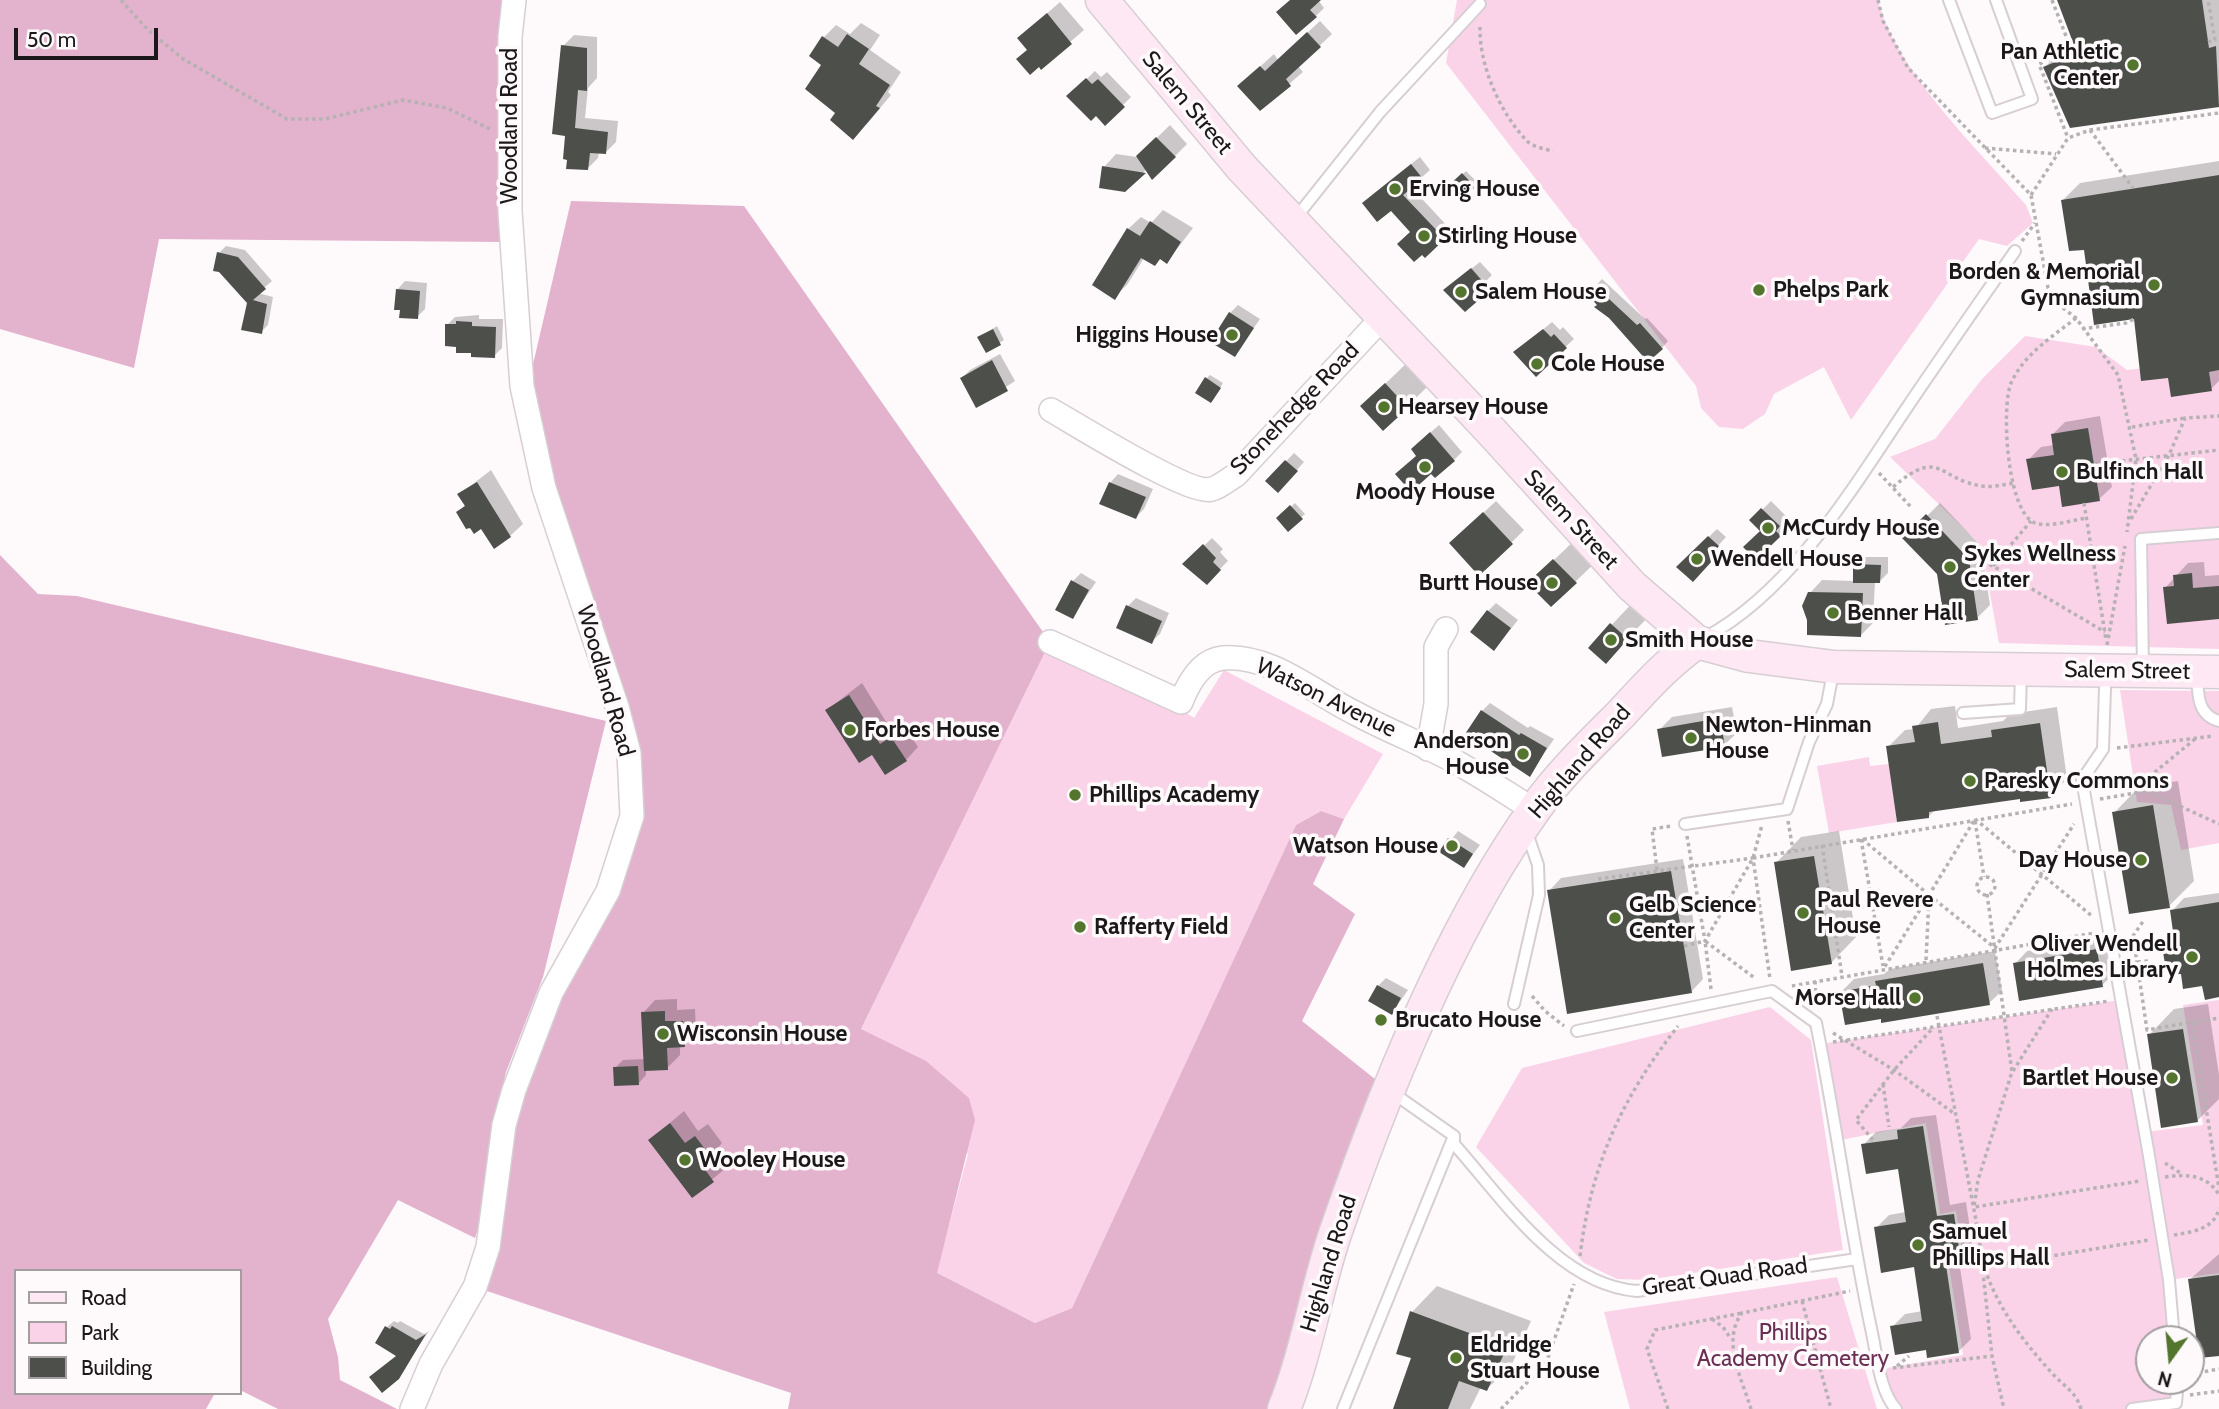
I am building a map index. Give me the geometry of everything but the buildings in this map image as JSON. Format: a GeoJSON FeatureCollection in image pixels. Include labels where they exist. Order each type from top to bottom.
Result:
{"type":"FeatureCollection","features":[{"type":"Feature","properties":{"kind":"street","name":"Woodland Road"},"geometry":{"type":"LineString","coordinates":[[412,1409],[431,1364],[475,1287],[488,1247],[504,1125],[514,1090],[551,993],[608,891],[632,816],[629,753],[617,707],[544,488],[522,386],[510,211],[510,37],[514,0]]}},
{"type":"Feature","properties":{"kind":"street","name":"Salem Street"},"geometry":{"type":"LineString","coordinates":[[1102,0],[1242,168],[1384,316],[1632,586],[1697,642],[1749,656],[1834,667],[2208,672]]}},
{"type":"Feature","properties":{"kind":"street","name":"Stonehedge Road"},"geometry":{"type":"LineString","coordinates":[[1051,410],[1167,475],[1203,489],[1213,489],[1236,475],[1384,316]]}},
{"type":"Feature","properties":{"kind":"street"},"geometry":{"type":"LineString","coordinates":[[1428,749],[1436,704],[1436,647],[1446,629]]}},
{"type":"Feature","properties":{"kind":"street","name":"Watson Avenue"},"geometry":{"type":"LineString","coordinates":[[1050,642],[1181,702],[1188,685],[1203,666],[1220,658],[1246,659],[1289,675],[1353,713],[1428,749],[1529,818]]}},
{"type":"Feature","properties":{"kind":"street","name":"Highland Road"},"geometry":{"type":"LineString","coordinates":[[1283,1409],[1336,1233],[1390,1091],[1467,922],[1529,818],[1657,673],[1697,642]]}},
{"type":"Feature","properties":{"kind":"lane"},"geometry":{"type":"LineString","coordinates":[[1949,0],[1992,113],[2032,99],[1996,0]]}},
{"type":"Feature","properties":{"kind":"lane"},"geometry":{"type":"LineString","coordinates":[[1293,223],[1380,112],[1480,4]]}},
{"type":"Feature","properties":{"kind":"lane","name":"Highland Road"},"geometry":{"type":"LineString","coordinates":[[1697,642],[1734,622],[1805,551],[1870,465],[2014,251]]}},
{"type":"Feature","properties":{"kind":"lane"},"geometry":{"type":"LineString","coordinates":[[2143,670],[2141,539],[2219,533]]}},
{"type":"Feature","properties":{"kind":"lane"},"geometry":{"type":"LineString","coordinates":[[1685,824],[1787,809],[1809,741],[1827,704],[1834,667]]}},
{"type":"Feature","properties":{"kind":"lane"},"geometry":{"type":"LineString","coordinates":[[1962,713],[2020,709],[2021,669]]}},
{"type":"Feature","properties":{"kind":"lane"},"geometry":{"type":"LineString","coordinates":[[2208,672],[2201,707],[2208,716],[2219,721]]}},
{"type":"Feature","properties":{"kind":"lane"},"geometry":{"type":"LineString","coordinates":[[2105,688],[2103,749],[2082,780],[2088,801],[2153,1179],[2172,1325]]}},
{"type":"Feature","properties":{"kind":"lane"},"geometry":{"type":"LineString","coordinates":[[1514,1004],[1537,911],[1540,880],[1529,818]]}},
{"type":"Feature","properties":{"kind":"lane"},"geometry":{"type":"LineString","coordinates":[[1577,1031],[1772,990],[1816,1024],[1862,1289],[1881,1369],[1891,1404],[1896,1409]]}},
{"type":"Feature","properties":{"kind":"lane","name":"Great Quad Road"},"geometry":{"type":"LineString","coordinates":[[1390,1091],[1454,1136],[1454,1144],[1515,1212],[1578,1273],[1616,1289],[1637,1291],[1769,1269],[1857,1259]]}},
{"type":"Feature","properties":{"kind":"lane"},"geometry":{"type":"LineString","coordinates":[[1343,1409],[1454,1136]]}},
{"type":"Feature","properties":{"kind":"lane"},"geometry":{"type":"LineString","coordinates":[[2132,1409],[2176,1403],[2179,1397]]}},
{"type":"Feature","properties":{"kind":"path"},"geometry":{"type":"LineString","coordinates":[[121,0],[147,29],[184,59],[287,119],[325,120],[403,100],[447,108],[481,122],[509,143]]}},
{"type":"Feature","properties":{"kind":"path"},"geometry":{"type":"LineString","coordinates":[[1878,0],[1883,21],[1908,68],[2031,195],[2048,288],[2059,304],[2076,318],[2118,375],[2136,459],[2130,520],[2107,645],[2084,503]]}},
{"type":"Feature","properties":{"kind":"path"},"geometry":{"type":"LineString","coordinates":[[2052,0],[2071,49],[2039,64],[2068,138]]}},
{"type":"Feature","properties":{"kind":"path"},"geometry":{"type":"LineString","coordinates":[[2208,0],[2217,40],[2208,42]]}},
{"type":"Feature","properties":{"kind":"path"},"geometry":{"type":"LineString","coordinates":[[1480,4],[1479,49],[1501,104],[1529,144],[1553,151]]}},
{"type":"Feature","properties":{"kind":"path"},"geometry":{"type":"LineString","coordinates":[[2031,195],[2068,138],[2090,130],[2219,113]]}},
{"type":"Feature","properties":{"kind":"path"},"geometry":{"type":"LineString","coordinates":[[2090,130],[2133,188]]}},
{"type":"Feature","properties":{"kind":"path"},"geometry":{"type":"LineString","coordinates":[[1985,148],[2056,154]]}},
{"type":"Feature","properties":{"kind":"path"},"geometry":{"type":"LineString","coordinates":[[2014,251],[2035,223]]}},
{"type":"Feature","properties":{"kind":"path"},"geometry":{"type":"LineString","coordinates":[[2076,318],[2023,363],[2011,383],[2005,405],[2005,429],[2014,483],[2020,504],[2031,521],[2044,524],[2087,518]]}},
{"type":"Feature","properties":{"kind":"path"},"geometry":{"type":"LineString","coordinates":[[2082,329],[2126,323],[2134,319]]}},
{"type":"Feature","properties":{"kind":"path"},"geometry":{"type":"LineString","coordinates":[[2131,427],[2185,418],[2219,416]]}},
{"type":"Feature","properties":{"kind":"path"},"geometry":{"type":"LineString","coordinates":[[2130,520],[2169,455],[2185,418]]}},
{"type":"Feature","properties":{"kind":"path"},"geometry":{"type":"LineString","coordinates":[[2094,464],[2219,450]]}},
{"type":"Feature","properties":{"kind":"path"},"geometry":{"type":"LineString","coordinates":[[1870,465],[1911,507]]}},
{"type":"Feature","properties":{"kind":"path"},"geometry":{"type":"LineString","coordinates":[[1893,487],[1921,467],[1943,468],[1982,486],[2014,483]]}},
{"type":"Feature","properties":{"kind":"path"},"geometry":{"type":"LineString","coordinates":[[1993,566],[2031,521]]}},
{"type":"Feature","properties":{"kind":"path"},"geometry":{"type":"LineString","coordinates":[[1969,559],[1993,566],[2105,632]]}},
{"type":"Feature","properties":{"kind":"path"},"geometry":{"type":"LineString","coordinates":[[2103,749],[2219,735]]}},
{"type":"Feature","properties":{"kind":"path"},"geometry":{"type":"LineString","coordinates":[[2132,791],[2195,738]]}},
{"type":"Feature","properties":{"kind":"path"},"geometry":{"type":"LineString","coordinates":[[1598,879],[1753,858],[2088,801],[2132,791],[2147,791],[2219,824]]}},
{"type":"Feature","properties":{"kind":"path"},"geometry":{"type":"LineString","coordinates":[[1995,948],[2088,801]]}},
{"type":"Feature","properties":{"kind":"path"},"geometry":{"type":"LineString","coordinates":[[1787,809],[1793,850]]}},
{"type":"Feature","properties":{"kind":"path"},"geometry":{"type":"LineString","coordinates":[[1684,946],[1705,941],[1753,858],[1761,837],[1764,813]]}},
{"type":"Feature","properties":{"kind":"path"},"geometry":{"type":"LineString","coordinates":[[1975,819],[2110,931]]}},
{"type":"Feature","properties":{"kind":"path"},"geometry":{"type":"LineString","coordinates":[[1975,819],[1984,877]]}},
{"type":"Feature","properties":{"kind":"path"},"geometry":{"type":"LineString","coordinates":[[1884,968],[1975,819]]}},
{"type":"Feature","properties":{"kind":"path"},"geometry":{"type":"LineString","coordinates":[[1657,870],[1652,829],[1685,824],[1713,1004]]}},
{"type":"Feature","properties":{"kind":"path"},"geometry":{"type":"LineString","coordinates":[[1861,838],[1995,948]]}},
{"type":"Feature","properties":{"kind":"path"},"geometry":{"type":"LineString","coordinates":[[1861,838],[1884,968]]}},
{"type":"Feature","properties":{"kind":"path"},"geometry":{"type":"LineString","coordinates":[[1822,845],[1842,976]]}},
{"type":"Feature","properties":{"kind":"path"},"geometry":{"type":"LineString","coordinates":[[1753,858],[1772,990]]}},
{"type":"Feature","properties":{"kind":"path"},"geometry":{"type":"LineString","coordinates":[[1987,894],[1977,887],[1979,880],[1984,877],[1991,878],[1994,884],[1987,894],[2012,1072]]}},
{"type":"Feature","properties":{"kind":"path"},"geometry":{"type":"LineString","coordinates":[[1831,910],[1929,895]]}},
{"type":"Feature","properties":{"kind":"path"},"geometry":{"type":"LineString","coordinates":[[1926,960],[1929,895]]}},
{"type":"Feature","properties":{"kind":"path"},"geometry":{"type":"LineString","coordinates":[[2144,920],[2133,936],[2147,1030],[2219,1018]]}},
{"type":"Feature","properties":{"kind":"path"},"geometry":{"type":"LineString","coordinates":[[1705,941],[1772,990],[1926,960],[2110,931]]}},
{"type":"Feature","properties":{"kind":"path"},"geometry":{"type":"LineString","coordinates":[[2115,964],[2148,961]]}},
{"type":"Feature","properties":{"kind":"path"},"geometry":{"type":"LineString","coordinates":[[1519,981],[1557,1023],[1577,1031]]}},
{"type":"Feature","properties":{"kind":"path"},"geometry":{"type":"LineString","coordinates":[[1820,1044],[2120,999]]}},
{"type":"Feature","properties":{"kind":"path"},"geometry":{"type":"LineString","coordinates":[[1974,1207],[1978,1180],[1993,1125],[2012,1072],[2053,1008]]}},
{"type":"Feature","properties":{"kind":"path"},"geometry":{"type":"LineString","coordinates":[[1937,1016],[1936,1026],[1979,1236],[1992,1356],[2004,1409]]}},
{"type":"Feature","properties":{"kind":"path"},"geometry":{"type":"LineString","coordinates":[[2192,1022],[2219,1188]]}},
{"type":"Feature","properties":{"kind":"path"},"geometry":{"type":"LineString","coordinates":[[1501,1409],[1546,1363],[1578,1273],[1583,1227],[1605,1144],[1633,1088],[1680,1024]]}},
{"type":"Feature","properties":{"kind":"path"},"geometry":{"type":"LineString","coordinates":[[1816,1024],[1894,1070],[1956,1115]]}},
{"type":"Feature","properties":{"kind":"path"},"geometry":{"type":"LineString","coordinates":[[1872,1140],[1856,1120],[1894,1070],[1936,1026]]}},
{"type":"Feature","properties":{"kind":"path"},"geometry":{"type":"LineString","coordinates":[[1883,1084],[1889,1127]]}},
{"type":"Feature","properties":{"kind":"path"},"geometry":{"type":"LineString","coordinates":[[1974,1207],[2179,1175],[2203,1178],[2213,1185],[2219,1195]]}},
{"type":"Feature","properties":{"kind":"path"},"geometry":{"type":"LineString","coordinates":[[1984,1267],[2162,1238],[2208,1226],[2217,1216],[2219,1208]]}},
{"type":"Feature","properties":{"kind":"path"},"geometry":{"type":"LineString","coordinates":[[1960,1237],[1979,1236]]}},
{"type":"Feature","properties":{"kind":"path"},"geometry":{"type":"LineString","coordinates":[[1984,1267],[1995,1300],[2054,1376],[2077,1395],[2081,1409]]}},
{"type":"Feature","properties":{"kind":"path"},"geometry":{"type":"LineString","coordinates":[[1668,1409],[1647,1349],[1655,1330],[1862,1289]]}},
{"type":"Feature","properties":{"kind":"path"},"geometry":{"type":"LineString","coordinates":[[1802,1301],[1831,1409]]}},
{"type":"Feature","properties":{"kind":"path"},"geometry":{"type":"LineString","coordinates":[[1731,1339],[1734,1324],[1742,1313]]}},
{"type":"Feature","properties":{"kind":"path"},"geometry":{"type":"LineString","coordinates":[[1712,1319],[1723,1327],[1731,1339],[1751,1409]]}},
{"type":"Feature","properties":{"kind":"path"},"geometry":{"type":"LineString","coordinates":[[1896,1367],[1909,1356]]}},
{"type":"Feature","properties":{"kind":"path"},"geometry":{"type":"LineString","coordinates":[[1881,1369],[1992,1356]]}},
{"type":"Feature","properties":{"kind":"path"},"geometry":{"type":"LineString","coordinates":[[2179,1397],[2219,1391]]}},
{"type":"Feature","properties":{"kind":"green space","name":"Phelps Park"},"geometry":{"type":"Polygon","coordinates":[[[1457,0],[1878,0],[1887,26],[1919,81],[2026,205],[2033,223],[2007,246],[1979,239],[1851,420],[1824,367],[1774,394],[1765,414],[1743,429],[1719,427],[1701,408],[1696,386],[1446,63],[1457,0]]]}},
{"type":"Feature","properties":{"kind":"green space"},"geometry":{"type":"Polygon","coordinates":[[[2025,336],[2096,347],[2127,370],[2219,360],[2219,649],[1999,643],[1981,545],[1890,457],[1935,439],[1982,379],[2025,336]]]}},
{"type":"Feature","properties":{"kind":"green space","name":"Rafferty Field"},"geometry":{"type":"Polygon","coordinates":[[[1050,642],[1147,687],[1194,718],[1224,670],[1383,754],[1344,819],[1321,811],[1296,825],[1072,1308],[1035,1323],[936,1273],[968,1154],[861,1029],[1050,642]]]}},
{"type":"Feature","properties":{"kind":"green space"},"geometry":{"type":"Polygon","coordinates":[[[2120,690],[2219,691],[2219,843],[2181,850],[2171,805],[2137,802],[2120,690]]]}},
{"type":"Feature","properties":{"kind":"green space"},"geometry":{"type":"Polygon","coordinates":[[[1869,757],[1870,766],[1889,764],[1897,822],[1829,833],[1817,766],[1869,757]]]}},
{"type":"Feature","properties":{"kind":"green space"},"geometry":{"type":"Polygon","coordinates":[[[2120,1000],[2145,1132],[2203,1125],[2183,1005],[2219,1000],[2219,1273],[2169,1280],[2173,1325],[2135,1325],[2135,1395],[2179,1395],[2179,1399],[2132,1409],[1896,1409],[1881,1369],[1963,1355],[1949,1266],[1964,1264],[1956,1211],[1940,1214],[1926,1123],[1836,1141],[1820,1044],[2120,1000]]]}},
{"type":"Feature","properties":{"kind":"green space"},"geometry":{"type":"Polygon","coordinates":[[[1770,1007],[1811,1040],[1843,1250],[1648,1280],[1617,1279],[1584,1263],[1476,1147],[1522,1068],[1770,1007]]]}},
{"type":"Feature","properties":{"kind":"green space","name":"Phillips Academy Cemetery"},"geometry":{"type":"Polygon","coordinates":[[[1837,1277],[1877,1409],[1630,1409],[1604,1312],[1837,1277]]]}},
{"type":"Feature","properties":{"kind":"shaded area"},"geometry":{"type":"Polygon","coordinates":[[[0,0],[503,0],[502,242],[159,239],[134,368],[0,329],[0,0]]]}},
{"type":"Feature","properties":{"kind":"shaded area"},"geometry":{"type":"Polygon","coordinates":[[[571,201],[744,206],[1050,642],[861,1029],[926,1061],[969,1098],[975,1120],[937,1273],[1035,1323],[1072,1308],[1296,825],[1321,811],[1344,819],[1313,884],[1355,914],[1302,1021],[1390,1091],[1284,1409],[788,1409],[791,1393],[475,1287],[520,1072],[632,816],[629,753],[544,488],[531,373],[571,201]]]}},
{"type":"Feature","properties":{"kind":"shaded area"},"geometry":{"type":"Polygon","coordinates":[[[0,555],[38,594],[77,596],[606,721],[543,977],[506,1072],[490,1141],[482,1217],[475,1238],[398,1200],[328,1319],[338,1357],[340,1380],[397,1409],[278,1409],[242,1391],[242,1269],[14,1269],[14,1395],[214,1395],[206,1409],[0,1409],[0,555]]]}},
{"type":"Feature","properties":{"kind":"place","name":"Pan Athletic Center"},"geometry":{"type":"Point","coordinates":[2133,65]}},
{"type":"Feature","properties":{"kind":"place","name":"Erving House"},"geometry":{"type":"Point","coordinates":[1395,189]}},
{"type":"Feature","properties":{"kind":"place","name":"Stirling House"},"geometry":{"type":"Point","coordinates":[1424,236]}},
{"type":"Feature","properties":{"kind":"place","name":"Borden & Memorial Gymnasium"},"geometry":{"type":"Point","coordinates":[2154,285]}},
{"type":"Feature","properties":{"kind":"place","name":"Phelps Park"},"geometry":{"type":"Point","coordinates":[1759,290]}},
{"type":"Feature","properties":{"kind":"place","name":"Salem House"},"geometry":{"type":"Point","coordinates":[1461,292]}},
{"type":"Feature","properties":{"kind":"place","name":"Higgins House"},"geometry":{"type":"Point","coordinates":[1232,335]}},
{"type":"Feature","properties":{"kind":"place","name":"Cole House"},"geometry":{"type":"Point","coordinates":[1537,364]}},
{"type":"Feature","properties":{"kind":"place","name":"Hearsey House"},"geometry":{"type":"Point","coordinates":[1384,407]}},
{"type":"Feature","properties":{"kind":"place","name":"Moody House"},"geometry":{"type":"Point","coordinates":[1425,467]}},
{"type":"Feature","properties":{"kind":"place","name":"Bulfinch Hall"},"geometry":{"type":"Point","coordinates":[2062,472]}},
{"type":"Feature","properties":{"kind":"place","name":"McCurdy House"},"geometry":{"type":"Point","coordinates":[1768,528]}},
{"type":"Feature","properties":{"kind":"place","name":"Wendell House"},"geometry":{"type":"Point","coordinates":[1697,559]}},
{"type":"Feature","properties":{"kind":"place","name":"Sykes Wellness Center"},"geometry":{"type":"Point","coordinates":[1950,567]}},
{"type":"Feature","properties":{"kind":"place","name":"Burtt House"},"geometry":{"type":"Point","coordinates":[1552,583]}},
{"type":"Feature","properties":{"kind":"place","name":"Benner Hall"},"geometry":{"type":"Point","coordinates":[1833,613]}},
{"type":"Feature","properties":{"kind":"place","name":"Smith House"},"geometry":{"type":"Point","coordinates":[1611,640]}},
{"type":"Feature","properties":{"kind":"place","name":"Forbes House"},"geometry":{"type":"Point","coordinates":[850,730]}},
{"type":"Feature","properties":{"kind":"place","name":"Newton-Hinman House"},"geometry":{"type":"Point","coordinates":[1691,738]}},
{"type":"Feature","properties":{"kind":"place","name":"Anderson House"},"geometry":{"type":"Point","coordinates":[1523,754]}},
{"type":"Feature","properties":{"kind":"place","name":"Paresky Commons"},"geometry":{"type":"Point","coordinates":[1970,781]}},
{"type":"Feature","properties":{"kind":"place","name":"Phillips Academy"},"geometry":{"type":"Point","coordinates":[1075,795]}},
{"type":"Feature","properties":{"kind":"place","name":"Watson House"},"geometry":{"type":"Point","coordinates":[1452,846]}},
{"type":"Feature","properties":{"kind":"place","name":"Day House"},"geometry":{"type":"Point","coordinates":[2141,860]}},
{"type":"Feature","properties":{"kind":"place","name":"Paul Revere House"},"geometry":{"type":"Point","coordinates":[1803,913]}},
{"type":"Feature","properties":{"kind":"place","name":"Gelb Science Center"},"geometry":{"type":"Point","coordinates":[1615,918]}},
{"type":"Feature","properties":{"kind":"place","name":"Rafferty Field"},"geometry":{"type":"Point","coordinates":[1080,927]}},
{"type":"Feature","properties":{"kind":"place","name":"Oliver Wendell Holmes Library"},"geometry":{"type":"Point","coordinates":[2192,957]}},
{"type":"Feature","properties":{"kind":"place","name":"Morse Hall"},"geometry":{"type":"Point","coordinates":[1915,998]}},
{"type":"Feature","properties":{"kind":"place","name":"Brucato House"},"geometry":{"type":"Point","coordinates":[1381,1020]}},
{"type":"Feature","properties":{"kind":"place","name":"Wisconsin House"},"geometry":{"type":"Point","coordinates":[663,1034]}},
{"type":"Feature","properties":{"kind":"place","name":"Bartlet House"},"geometry":{"type":"Point","coordinates":[2172,1078]}},
{"type":"Feature","properties":{"kind":"place","name":"Wooley House"},"geometry":{"type":"Point","coordinates":[685,1160]}},
{"type":"Feature","properties":{"kind":"place","name":"Samuel Phillips Hall"},"geometry":{"type":"Point","coordinates":[1918,1245]}},
{"type":"Feature","properties":{"kind":"place","name":"Eldridge Stuart House"},"geometry":{"type":"Point","coordinates":[1456,1358]}}]}
